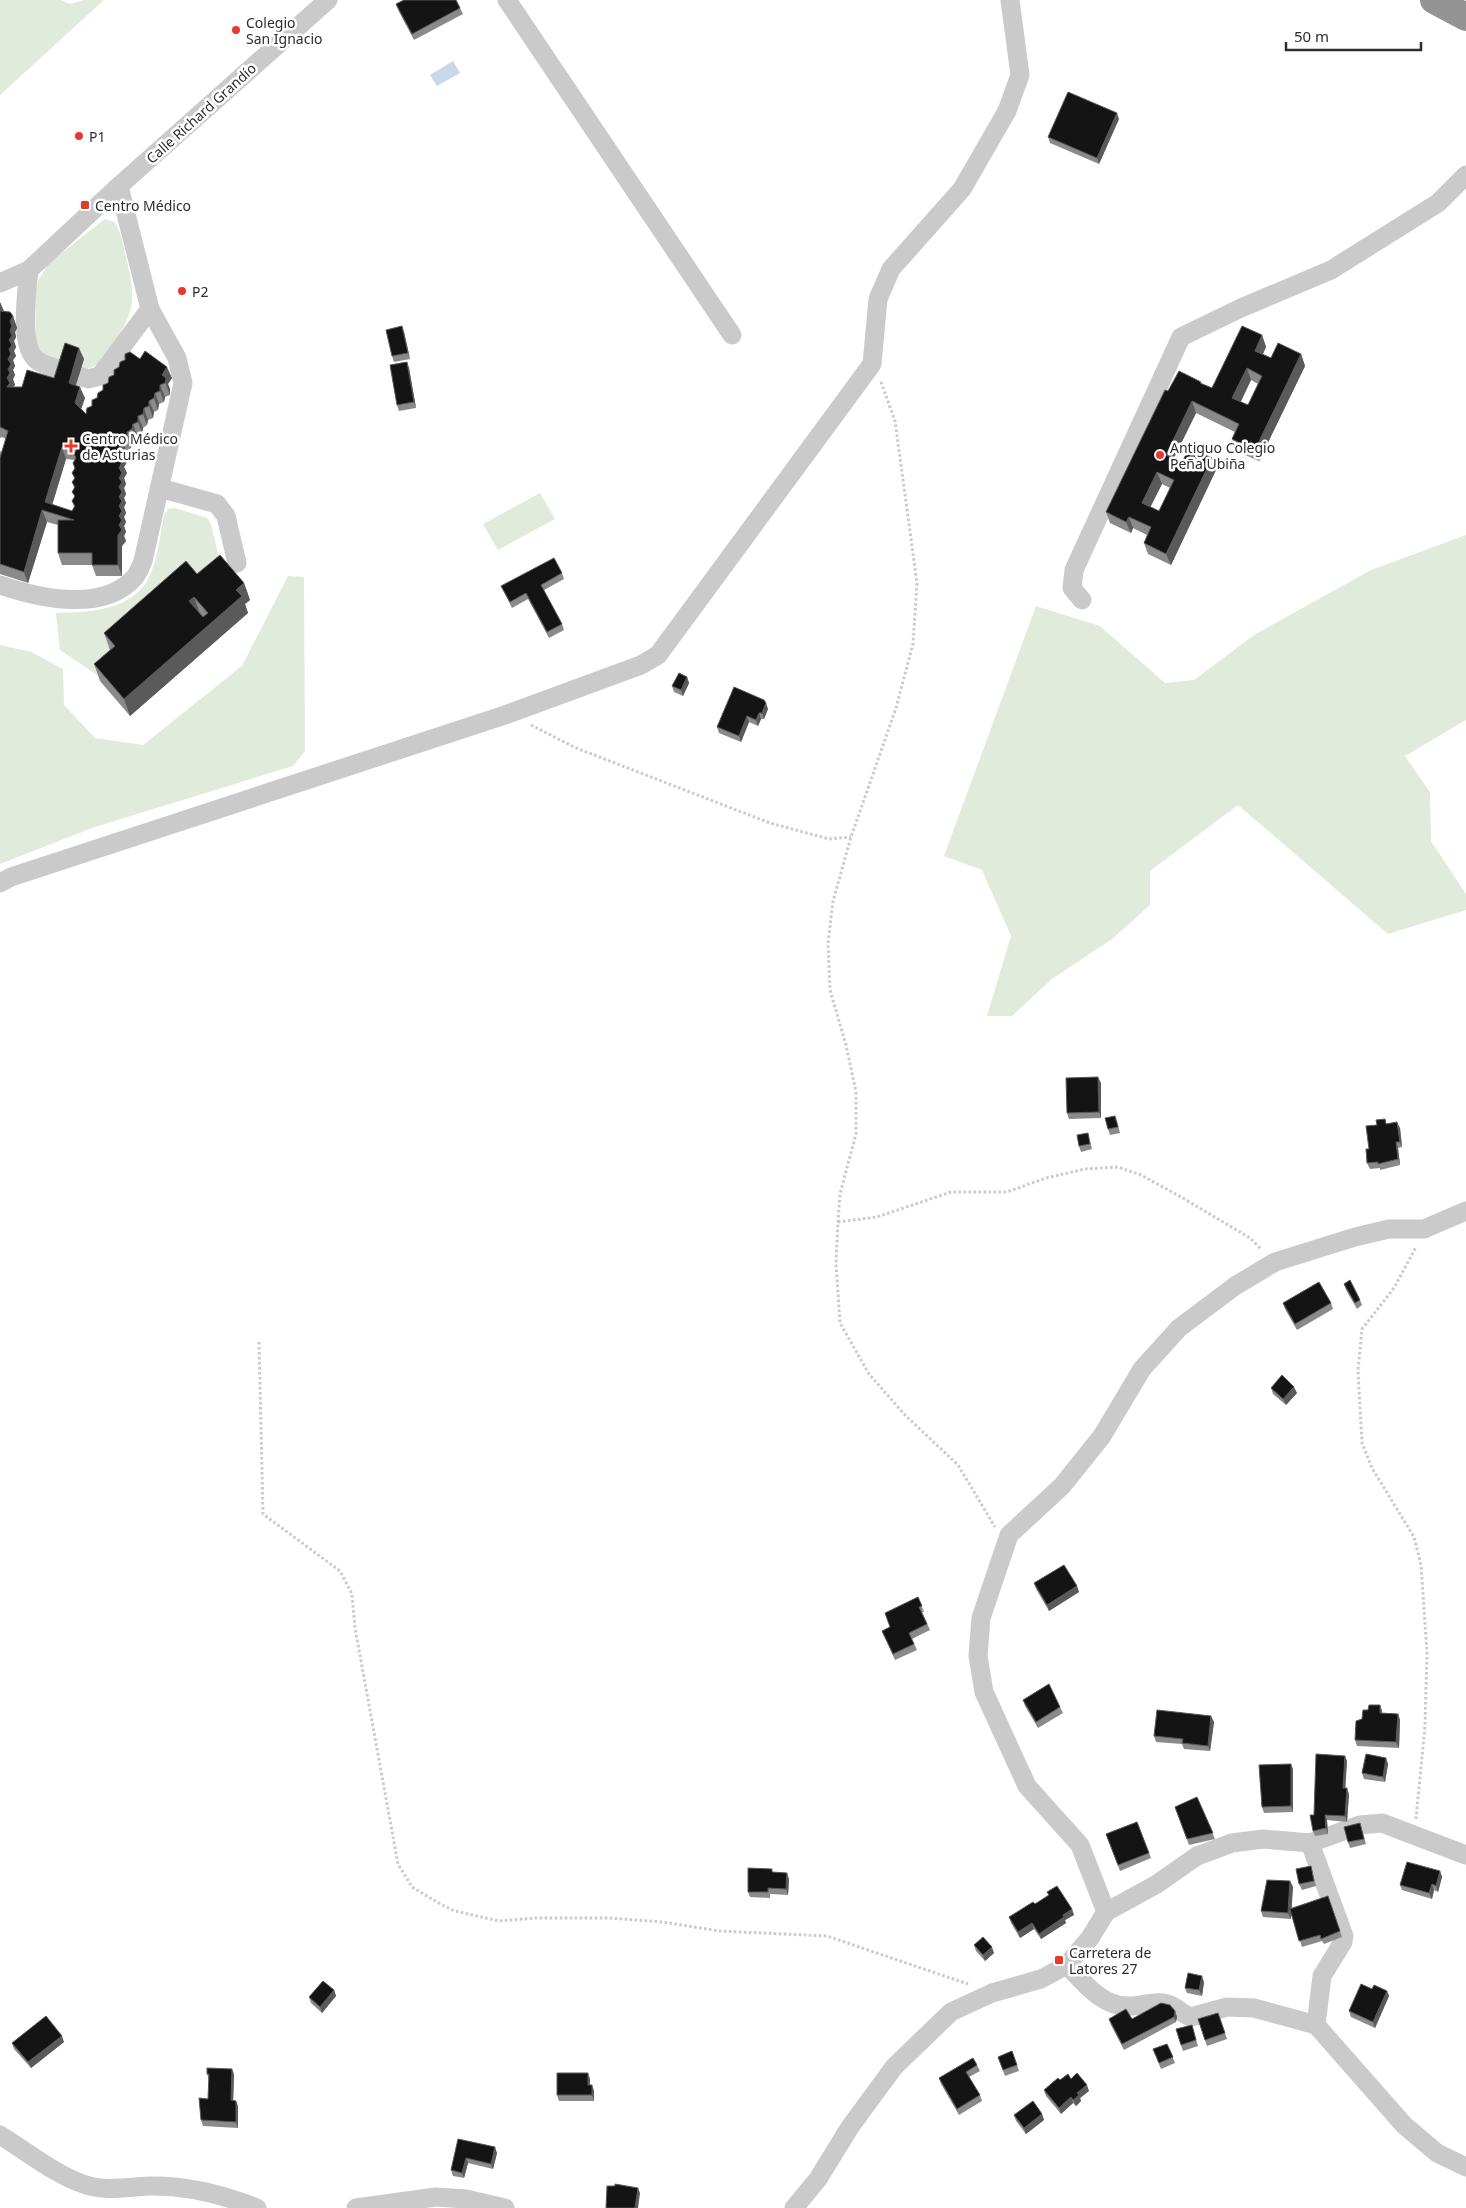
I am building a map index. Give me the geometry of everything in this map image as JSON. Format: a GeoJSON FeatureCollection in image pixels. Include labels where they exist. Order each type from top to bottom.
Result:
{"type":"FeatureCollection","features":[{"type":"Feature","properties":{"kind":"highway"},"geometry":{"type":"LineString","coordinates":[[1434,0],[1466,17]]}},
{"type":"Feature","properties":{"kind":"street","name":"Calle Richard Grandío"},"geometry":{"type":"LineString","coordinates":[[0,283],[29,270],[119,186],[328,0]]}},
{"type":"Feature","properties":{"kind":"street"},"geometry":{"type":"LineString","coordinates":[[507,0],[732,335]]}},
{"type":"Feature","properties":{"kind":"street"},"geometry":{"type":"LineString","coordinates":[[0,883],[11,877],[505,716],[641,665],[658,655],[872,364],[878,299],[891,269],[962,189],[1007,111],[1020,75],[1010,0]]}},
{"type":"Feature","properties":{"kind":"street"},"geometry":{"type":"LineString","coordinates":[[1082,600],[1072,588],[1074,570],[1181,337],[1241,308],[1331,270],[1438,203],[1466,175]]}},
{"type":"Feature","properties":{"kind":"street"},"geometry":{"type":"LineString","coordinates":[[0,585],[29,595],[58,600],[91,598],[117,591],[135,578],[144,561],[183,383],[178,358],[150,308],[119,186]]}},
{"type":"Feature","properties":{"kind":"street"},"geometry":{"type":"LineString","coordinates":[[29,270],[25,310],[28,350],[38,361],[88,379],[100,376],[150,308]]}},
{"type":"Feature","properties":{"kind":"street"},"geometry":{"type":"LineString","coordinates":[[160,488],[217,504],[226,516],[237,563]]}},
{"type":"Feature","properties":{"kind":"street"},"geometry":{"type":"LineString","coordinates":[[1106,1912],[1080,1845],[1027,1786],[984,1692],[978,1656],[980,1618],[1010,1535],[1062,1486],[1102,1436],[1142,1369],[1179,1328],[1235,1286],[1275,1262],[1354,1237],[1389,1229],[1424,1228],[1466,1211]]}},
{"type":"Feature","properties":{"kind":"street"},"geometry":{"type":"LineString","coordinates":[[794,2208],[818,2179],[850,2127],[894,2067],[951,2012],[992,1993],[1041,1979],[1067,1965],[1090,1938],[1106,1912],[1157,1884],[1197,1856],[1232,1843],[1263,1839],[1310,1843],[1360,1824],[1382,1823],[1466,1855]]}},
{"type":"Feature","properties":{"kind":"street"},"geometry":{"type":"LineString","coordinates":[[1310,1843],[1344,1936],[1343,1942],[1322,1976],[1316,2025]]}},
{"type":"Feature","properties":{"kind":"street"},"geometry":{"type":"LineString","coordinates":[[1067,1965],[1095,1994],[1119,2005],[1162,2003],[1178,2007],[1185,2015],[1191,2017],[1227,2007],[1254,2008],[1316,2025],[1404,2125],[1437,2153],[1466,2167]]}},
{"type":"Feature","properties":{"kind":"street"},"geometry":{"type":"LineString","coordinates":[[0,2135],[62,2173],[86,2185],[118,2189],[153,2186],[193,2188],[228,2197],[257,2208]]}},
{"type":"Feature","properties":{"kind":"street"},"geometry":{"type":"LineString","coordinates":[[356,2208],[436,2197],[466,2199],[506,2208]]}},
{"type":"Feature","properties":{"kind":"path"},"geometry":{"type":"LineString","coordinates":[[872,364],[885,392],[895,421],[917,583],[913,644],[896,708],[851,837],[833,901],[828,943],[830,990],[846,1045],[856,1092],[856,1134],[840,1194],[838,1222],[836,1263],[840,1323],[869,1374],[905,1415],[958,1465],[995,1527],[1010,1535]]}},
{"type":"Feature","properties":{"kind":"path"},"geometry":{"type":"LineString","coordinates":[[505,716],[521,720],[576,748],[770,823],[829,839],[851,837]]}},
{"type":"Feature","properties":{"kind":"path"},"geometry":{"type":"LineString","coordinates":[[838,1222],[877,1217],[951,1192],[1007,1192],[1046,1178],[1085,1169],[1118,1167],[1141,1175],[1181,1196],[1250,1238],[1275,1262]]}},
{"type":"Feature","properties":{"kind":"path"},"geometry":{"type":"LineString","coordinates":[[1415,1835],[1417,1795],[1425,1726],[1427,1653],[1421,1565],[1414,1537],[1372,1468],[1362,1443],[1358,1371],[1362,1329],[1394,1288],[1411,1258],[1424,1228]]}},
{"type":"Feature","properties":{"kind":"path"},"geometry":{"type":"LineString","coordinates":[[259,1342],[263,1514],[340,1571],[352,1594],[355,1628],[398,1864],[412,1887],[455,1910],[499,1921],[536,1918],[609,1918],[663,1922],[719,1931],[826,1936],[992,1993]]}},
{"type":"Feature","properties":{"kind":"green space"},"geometry":{"type":"Polygon","coordinates":[[[0,0],[61,0],[70,4],[84,0],[104,0],[0,95],[0,0]]]}},
{"type":"Feature","properties":{"kind":"green space"},"geometry":{"type":"Polygon","coordinates":[[[105,219],[114,222],[121,237],[131,281],[132,302],[126,323],[120,334],[101,361],[86,369],[43,355],[36,343],[35,297],[38,281],[49,263],[105,219]]]}},
{"type":"Feature","properties":{"kind":"green space"},"geometry":{"type":"Polygon","coordinates":[[[540,493],[555,519],[498,550],[483,524],[540,493]]]}},
{"type":"Feature","properties":{"kind":"green space"},"geometry":{"type":"Polygon","coordinates":[[[175,508],[207,518],[211,524],[223,574],[103,679],[60,650],[56,613],[82,612],[110,607],[134,596],[143,587],[153,568],[164,515],[168,509],[175,508]]]}},
{"type":"Feature","properties":{"kind":"green space"},"geometry":{"type":"Polygon","coordinates":[[[1466,535],[1466,720],[1405,756],[1430,792],[1431,841],[1466,894],[1466,910],[1388,934],[1238,805],[1150,871],[1150,905],[1112,939],[1052,979],[1012,1016],[987,1016],[1011,936],[982,870],[944,856],[1036,606],[1100,626],[1165,683],[1194,680],[1254,635],[1371,570],[1466,535]]]}},
{"type":"Feature","properties":{"kind":"green space"},"geometry":{"type":"Polygon","coordinates":[[[288,576],[304,577],[305,751],[293,766],[95,827],[0,864],[0,645],[31,652],[63,669],[64,705],[95,738],[143,745],[242,666],[288,576]]]}},
{"type":"Feature","properties":{"kind":"water"},"geometry":{"type":"Polygon","coordinates":[[[453,61],[460,73],[437,86],[430,75],[453,61]]]}},
{"type":"Feature","properties":{"kind":"building"},"geometry":{"type":"Polygon","coordinates":[[[404,0],[456,0],[460,8],[412,34],[396,4],[404,0]]]}},
{"type":"Feature","properties":{"kind":"building"},"geometry":{"type":"Polygon","coordinates":[[[1068,92],[1117,113],[1097,158],[1048,137],[1068,92]]]}},
{"type":"Feature","properties":{"kind":"building","name":"Centro Médico de Asturias"},"geometry":{"type":"Polygon","coordinates":[[[0,311],[10,312],[13,316],[10,321],[12,336],[9,340],[12,345],[9,349],[11,354],[8,359],[11,364],[8,369],[10,373],[7,378],[10,383],[7,387],[22,387],[27,370],[54,378],[65,343],[79,348],[69,383],[80,387],[75,403],[86,414],[87,408],[92,406],[92,400],[97,398],[98,393],[103,390],[103,385],[108,383],[109,377],[114,375],[114,370],[119,367],[120,362],[125,360],[125,354],[130,352],[140,359],[145,351],[167,367],[162,375],[166,378],[165,383],[160,385],[160,391],[155,393],[154,398],[149,401],[149,406],[144,408],[143,414],[138,416],[138,422],[133,424],[132,429],[127,432],[127,437],[122,439],[119,447],[123,450],[120,456],[122,462],[119,468],[122,473],[119,478],[122,482],[119,487],[122,492],[119,497],[122,501],[119,506],[122,511],[119,516],[122,520],[119,525],[122,530],[118,535],[118,565],[92,565],[92,553],[58,553],[58,520],[74,520],[42,510],[24,572],[0,564],[0,458],[8,431],[0,427],[0,311]],[[62,447],[45,502],[72,511],[75,506],[72,501],[75,496],[72,492],[75,487],[72,482],[75,478],[72,473],[75,468],[73,463],[76,458],[74,454],[77,449],[62,447]]]}},
{"type":"Feature","properties":{"kind":"building"},"geometry":{"type":"Polygon","coordinates":[[[402,326],[408,353],[392,356],[386,330],[402,326]]]}},
{"type":"Feature","properties":{"kind":"building","name":"Antiguo Colegio Peña Ubiña"},"geometry":{"type":"Polygon","coordinates":[[[1242,326],[1262,335],[1255,351],[1271,358],[1278,343],[1301,354],[1255,450],[1232,439],[1239,424],[1192,401],[1166,455],[1182,462],[1190,447],[1212,458],[1166,554],[1144,543],[1151,527],[1129,517],[1126,522],[1106,512],[1165,390],[1168,391],[1179,371],[1212,388],[1242,326]],[[1247,368],[1232,398],[1248,405],[1262,376],[1247,368]],[[1157,472],[1142,503],[1159,511],[1174,480],[1157,472]]]}},
{"type":"Feature","properties":{"kind":"building"},"geometry":{"type":"Polygon","coordinates":[[[407,362],[414,402],[397,405],[390,365],[407,362]]]}},
{"type":"Feature","properties":{"kind":"building"},"geometry":{"type":"Polygon","coordinates":[[[220,555],[244,583],[236,590],[242,596],[124,699],[94,664],[115,646],[104,633],[186,561],[197,574],[220,555]],[[194,597],[189,601],[203,617],[208,613],[194,597]]]}},
{"type":"Feature","properties":{"kind":"building"},"geometry":{"type":"Polygon","coordinates":[[[554,558],[562,573],[541,585],[562,624],[547,632],[526,593],[510,602],[501,586],[554,558]]]}},
{"type":"Feature","properties":{"kind":"building"},"geometry":{"type":"Polygon","coordinates":[[[679,673],[687,677],[681,690],[672,686],[679,673]]]}},
{"type":"Feature","properties":{"kind":"building"},"geometry":{"type":"Polygon","coordinates":[[[734,687],[764,700],[766,703],[762,713],[759,713],[756,720],[747,716],[739,736],[717,727],[734,687]]]}},
{"type":"Feature","properties":{"kind":"building"},"geometry":{"type":"Polygon","coordinates":[[[1098,1077],[1099,1112],[1067,1113],[1066,1078],[1098,1077]]]}},
{"type":"Feature","properties":{"kind":"building"},"geometry":{"type":"Polygon","coordinates":[[[1115,1116],[1118,1127],[1108,1129],[1105,1118],[1115,1116]]]}},
{"type":"Feature","properties":{"kind":"building"},"geometry":{"type":"Polygon","coordinates":[[[1385,1119],[1386,1124],[1397,1122],[1400,1142],[1396,1142],[1398,1159],[1378,1164],[1378,1162],[1367,1163],[1366,1149],[1369,1149],[1366,1126],[1377,1125],[1376,1120],[1385,1119]]]}},
{"type":"Feature","properties":{"kind":"building"},"geometry":{"type":"Polygon","coordinates":[[[1088,1133],[1090,1144],[1079,1146],[1077,1135],[1088,1133]]]}},
{"type":"Feature","properties":{"kind":"building"},"geometry":{"type":"Polygon","coordinates":[[[1350,1280],[1360,1300],[1355,1303],[1344,1284],[1350,1280]]]}},
{"type":"Feature","properties":{"kind":"building"},"geometry":{"type":"Polygon","coordinates":[[[1319,1282],[1331,1303],[1295,1324],[1283,1303],[1319,1282]]]}},
{"type":"Feature","properties":{"kind":"building"},"geometry":{"type":"Polygon","coordinates":[[[1282,1375],[1294,1387],[1283,1399],[1271,1388],[1282,1375]]]}},
{"type":"Feature","properties":{"kind":"building"},"geometry":{"type":"Polygon","coordinates":[[[1064,1565],[1077,1586],[1047,1605],[1034,1583],[1064,1565]]]}},
{"type":"Feature","properties":{"kind":"building"},"geometry":{"type":"Polygon","coordinates":[[[918,1597],[922,1606],[919,1607],[927,1624],[909,1633],[914,1644],[893,1654],[882,1631],[890,1627],[885,1613],[918,1597]]]}},
{"type":"Feature","properties":{"kind":"building"},"geometry":{"type":"Polygon","coordinates":[[[1049,1684],[1060,1707],[1036,1722],[1023,1700],[1049,1684]]]}},
{"type":"Feature","properties":{"kind":"building"},"geometry":{"type":"Polygon","coordinates":[[[1369,1705],[1380,1705],[1380,1713],[1398,1714],[1396,1742],[1355,1740],[1356,1721],[1362,1719],[1363,1710],[1368,1710],[1369,1705]]]}},
{"type":"Feature","properties":{"kind":"building"},"geometry":{"type":"Polygon","coordinates":[[[1157,1710],[1211,1716],[1208,1746],[1182,1743],[1183,1739],[1154,1736],[1157,1710]]]}},
{"type":"Feature","properties":{"kind":"building"},"geometry":{"type":"Polygon","coordinates":[[[1316,1754],[1345,1756],[1343,1788],[1347,1788],[1345,1816],[1325,1815],[1326,1828],[1313,1831],[1310,1815],[1314,1815],[1316,1754]]]}},
{"type":"Feature","properties":{"kind":"building"},"geometry":{"type":"Polygon","coordinates":[[[1366,1754],[1386,1758],[1383,1777],[1362,1773],[1366,1754]]]}},
{"type":"Feature","properties":{"kind":"building"},"geometry":{"type":"Polygon","coordinates":[[[1291,1764],[1291,1806],[1262,1807],[1259,1765],[1291,1764]]]}},
{"type":"Feature","properties":{"kind":"building"},"geometry":{"type":"Polygon","coordinates":[[[1197,1797],[1213,1833],[1187,1839],[1175,1807],[1197,1797]]]}},
{"type":"Feature","properties":{"kind":"building"},"geometry":{"type":"Polygon","coordinates":[[[1137,1822],[1149,1853],[1118,1865],[1106,1834],[1137,1822]]]}},
{"type":"Feature","properties":{"kind":"building"},"geometry":{"type":"Polygon","coordinates":[[[1360,1823],[1364,1839],[1348,1842],[1344,1827],[1360,1823]]]}},
{"type":"Feature","properties":{"kind":"building"},"geometry":{"type":"Polygon","coordinates":[[[1407,1862],[1440,1871],[1436,1886],[1432,1884],[1429,1893],[1400,1885],[1407,1862]]]}},
{"type":"Feature","properties":{"kind":"building"},"geometry":{"type":"Polygon","coordinates":[[[1311,1866],[1314,1881],[1299,1884],[1296,1869],[1311,1866]]]}},
{"type":"Feature","properties":{"kind":"building"},"geometry":{"type":"Polygon","coordinates":[[[748,1868],[772,1869],[772,1872],[787,1873],[786,1889],[768,1888],[768,1892],[748,1892],[748,1868]]]}},
{"type":"Feature","properties":{"kind":"building"},"geometry":{"type":"Polygon","coordinates":[[[1267,1880],[1290,1881],[1288,1913],[1261,1911],[1267,1880]]]}},
{"type":"Feature","properties":{"kind":"building"},"geometry":{"type":"Polygon","coordinates":[[[1057,1886],[1072,1909],[1063,1915],[1064,1917],[1039,1934],[1032,1923],[1018,1932],[1009,1917],[1033,1902],[1035,1904],[1049,1895],[1047,1892],[1057,1886]]]}},
{"type":"Feature","properties":{"kind":"building"},"geometry":{"type":"Polygon","coordinates":[[[1328,1896],[1340,1931],[1321,1939],[1320,1935],[1299,1941],[1290,1909],[1328,1896]]]}},
{"type":"Feature","properties":{"kind":"building"},"geometry":{"type":"Polygon","coordinates":[[[983,1937],[992,1947],[983,1955],[974,1945],[983,1937]]]}},
{"type":"Feature","properties":{"kind":"building"},"geometry":{"type":"Polygon","coordinates":[[[1188,1973],[1202,1976],[1199,1990],[1185,1988],[1188,1973]]]}},
{"type":"Feature","properties":{"kind":"building"},"geometry":{"type":"Polygon","coordinates":[[[323,1981],[334,1990],[320,2007],[309,1997],[323,1981]]]}},
{"type":"Feature","properties":{"kind":"building"},"geometry":{"type":"Polygon","coordinates":[[[1361,1984],[1372,1989],[1374,1985],[1387,1991],[1373,2022],[1349,2011],[1361,1984]]]}},
{"type":"Feature","properties":{"kind":"building"},"geometry":{"type":"Polygon","coordinates":[[[1161,2003],[1170,2005],[1175,2011],[1174,2017],[1122,2044],[1109,2019],[1126,2009],[1132,2019],[1161,2003]]]}},
{"type":"Feature","properties":{"kind":"building"},"geometry":{"type":"Polygon","coordinates":[[[1218,2013],[1225,2033],[1205,2040],[1198,2019],[1218,2013]]]}},
{"type":"Feature","properties":{"kind":"building"},"geometry":{"type":"Polygon","coordinates":[[[46,2016],[62,2036],[28,2062],[12,2043],[46,2016]]]}},
{"type":"Feature","properties":{"kind":"building"},"geometry":{"type":"Polygon","coordinates":[[[1192,2025],[1196,2040],[1181,2045],[1176,2029],[1192,2025]]]}},
{"type":"Feature","properties":{"kind":"building"},"geometry":{"type":"Polygon","coordinates":[[[1167,2044],[1173,2057],[1159,2063],[1153,2049],[1167,2044]]]}},
{"type":"Feature","properties":{"kind":"building"},"geometry":{"type":"Polygon","coordinates":[[[1012,2051],[1017,2065],[1003,2070],[998,2057],[1012,2051]]]}},
{"type":"Feature","properties":{"kind":"building"},"geometry":{"type":"Polygon","coordinates":[[[973,2058],[977,2065],[966,2072],[980,2095],[957,2109],[939,2078],[973,2058]]]}},
{"type":"Feature","properties":{"kind":"building"},"geometry":{"type":"Polygon","coordinates":[[[207,2068],[232,2069],[231,2100],[236,2101],[236,2122],[201,2120],[199,2098],[208,2099],[209,2074],[207,2074],[207,2068]]]}},
{"type":"Feature","properties":{"kind":"building"},"geometry":{"type":"Polygon","coordinates":[[[557,2073],[588,2073],[588,2085],[592,2085],[592,2095],[557,2095],[557,2073]]]}},
{"type":"Feature","properties":{"kind":"building"},"geometry":{"type":"Polygon","coordinates":[[[1077,2073],[1087,2085],[1077,2093],[1079,2095],[1073,2100],[1071,2097],[1059,2108],[1044,2090],[1058,2078],[1060,2080],[1068,2074],[1071,2079],[1077,2073]]]}},
{"type":"Feature","properties":{"kind":"building"},"geometry":{"type":"Polygon","coordinates":[[[1033,2101],[1042,2114],[1024,2128],[1014,2115],[1033,2101]]]}},
{"type":"Feature","properties":{"kind":"building"},"geometry":{"type":"Polygon","coordinates":[[[458,2139],[495,2147],[491,2164],[466,2158],[462,2173],[451,2170],[458,2139]]]}},
{"type":"Feature","properties":{"kind":"building"},"geometry":{"type":"Polygon","coordinates":[[[615,2184],[638,2188],[635,2208],[606,2208],[607,2186],[615,2186],[615,2184]]]}},
{"type":"Feature","properties":{"kind":"place","name":"Colegio San Ignacio"},"geometry":{"type":"Point","coordinates":[236,30]}},
{"type":"Feature","properties":{"kind":"place","name":"P1"},"geometry":{"type":"Point","coordinates":[79,136]}},
{"type":"Feature","properties":{"kind":"place","name":"Centro Médico"},"geometry":{"type":"Point","coordinates":[85,205]}},
{"type":"Feature","properties":{"kind":"place","name":"P2"},"geometry":{"type":"Point","coordinates":[182,291]}},
{"type":"Feature","properties":{"kind":"place","name":"Centro Médico de Asturias"},"geometry":{"type":"Point","coordinates":[71,446]}},
{"type":"Feature","properties":{"kind":"place","name":"Antiguo Colegio Peña Ubiña"},"geometry":{"type":"Point","coordinates":[1160,455]}},
{"type":"Feature","properties":{"kind":"place","name":"Carretera de Latores 27"},"geometry":{"type":"Point","coordinates":[1059,1960]}}]}
